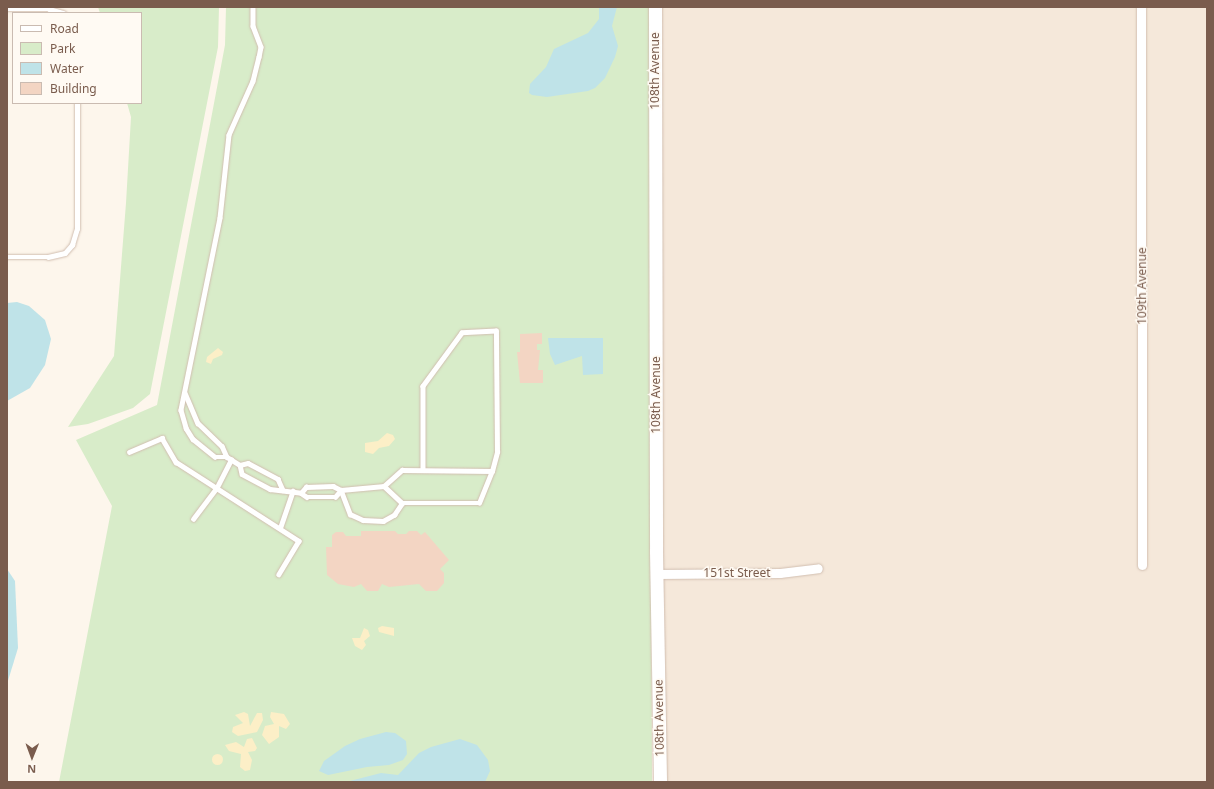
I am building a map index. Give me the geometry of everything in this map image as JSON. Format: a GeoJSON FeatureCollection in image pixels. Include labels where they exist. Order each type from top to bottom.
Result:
{"type":"FeatureCollection","features":[{"type":"Feature","properties":{"kind":"street","name":"108th Avenue"},"geometry":{"type":"LineString","coordinates":[[655,7],[656,574],[660,782]]}},
{"type":"Feature","properties":{"kind":"street","name":"109th Avenue"},"geometry":{"type":"LineString","coordinates":[[1141,7],[1142,565]]}},
{"type":"Feature","properties":{"kind":"street","name":"151st Street"},"geometry":{"type":"LineString","coordinates":[[656,574],[780,573],[818,568]]}},
{"type":"Feature","properties":{"kind":"lane"},"geometry":{"type":"LineString","coordinates":[[253,7],[253,26],[260,47],[259,57],[253,81],[229,135],[219,225],[181,410],[186,428],[193,439],[215,457],[229,459],[240,465],[248,463],[278,479],[283,490]]}},
{"type":"Feature","properties":{"kind":"lane"},"geometry":{"type":"LineString","coordinates":[[7,9],[49,9],[60,12]]}},
{"type":"Feature","properties":{"kind":"lane"},"geometry":{"type":"LineString","coordinates":[[7,257],[48,257],[65,253],[72,244],[77,229],[77,104]]}},
{"type":"Feature","properties":{"kind":"lane"},"geometry":{"type":"LineString","coordinates":[[384,486],[402,503],[479,503],[492,471],[497,452],[496,331],[462,333],[423,386],[423,470]]}},
{"type":"Feature","properties":{"kind":"lane"},"geometry":{"type":"LineString","coordinates":[[185,393],[198,422],[222,446],[229,459]]}},
{"type":"Feature","properties":{"kind":"lane"},"geometry":{"type":"LineString","coordinates":[[129,452],[162,438],[176,462],[299,541],[278,574]]}},
{"type":"Feature","properties":{"kind":"lane"},"geometry":{"type":"LineString","coordinates":[[193,519],[216,489],[229,459]]}},
{"type":"Feature","properties":{"kind":"lane"},"geometry":{"type":"LineString","coordinates":[[240,465],[242,474],[270,489],[292,491],[301,493],[307,497],[335,496],[341,490]]}},
{"type":"Feature","properties":{"kind":"lane"},"geometry":{"type":"LineString","coordinates":[[301,493],[306,487],[333,486],[341,490],[384,486],[402,470],[492,471]]}},
{"type":"Feature","properties":{"kind":"lane"},"geometry":{"type":"LineString","coordinates":[[341,490],[350,514],[363,520],[383,521],[394,515],[402,503]]}},
{"type":"Feature","properties":{"kind":"lane"},"geometry":{"type":"LineString","coordinates":[[280,528],[292,491]]}},
{"type":"Feature","properties":{"kind":"shaded area"},"geometry":{"type":"Polygon","coordinates":[[[661,7],[1207,7],[1207,782],[667,782],[660,556],[661,7]]]}},
{"type":"Feature","properties":{"kind":"green space"},"geometry":{"type":"Polygon","coordinates":[[[98,7],[219,7],[218,47],[150,394],[133,408],[88,424],[68,427],[114,356],[131,117],[127,104],[142,104],[142,12],[100,12],[98,7]]]}},
{"type":"Feature","properties":{"kind":"green space"},"geometry":{"type":"Polygon","coordinates":[[[226,7],[649,7],[652,782],[59,782],[112,506],[76,440],[157,405],[225,45],[226,7]]]}},
{"type":"Feature","properties":{"kind":"sand"},"geometry":{"type":"Polygon","coordinates":[[[218,348],[223,352],[222,355],[213,359],[211,364],[206,362],[207,357],[218,348]]]}},
{"type":"Feature","properties":{"kind":"sand"},"geometry":{"type":"Polygon","coordinates":[[[387,433],[393,435],[395,439],[389,446],[379,448],[373,454],[365,452],[365,443],[378,441],[387,433]]]}},
{"type":"Feature","properties":{"kind":"sand"},"geometry":{"type":"Polygon","coordinates":[[[382,626],[394,628],[394,636],[379,632],[378,628],[382,626]]]}},
{"type":"Feature","properties":{"kind":"sand"},"geometry":{"type":"Polygon","coordinates":[[[364,628],[368,630],[370,636],[364,641],[366,645],[362,650],[355,646],[352,638],[360,638],[364,628]]]}},
{"type":"Feature","properties":{"kind":"sand"},"geometry":{"type":"Polygon","coordinates":[[[244,712],[248,714],[250,726],[257,713],[262,713],[263,720],[257,732],[238,736],[232,732],[233,727],[243,723],[235,715],[244,712]]]}},
{"type":"Feature","properties":{"kind":"sand"},"geometry":{"type":"Polygon","coordinates":[[[271,712],[284,714],[290,724],[286,729],[279,726],[279,737],[269,744],[262,735],[265,726],[274,724],[270,717],[271,712]]]}},
{"type":"Feature","properties":{"kind":"sand"},"geometry":{"type":"Polygon","coordinates":[[[252,738],[257,748],[255,751],[248,752],[252,760],[250,770],[245,771],[240,767],[241,754],[229,751],[225,745],[236,742],[244,747],[247,739],[252,738]]]}},
{"type":"Feature","properties":{"kind":"sand"},"geometry":{"type":"Polygon","coordinates":[[[217,753],[221,755],[223,759],[221,763],[217,765],[213,763],[211,759],[213,755],[217,753]]]}},
{"type":"Feature","properties":{"kind":"water"},"geometry":{"type":"Polygon","coordinates":[[[599,7],[617,7],[612,26],[618,46],[615,57],[605,78],[595,88],[588,91],[547,97],[532,95],[529,93],[530,84],[546,67],[554,49],[588,33],[599,19],[599,7]]]}},
{"type":"Feature","properties":{"kind":"water"},"geometry":{"type":"Polygon","coordinates":[[[17,302],[29,306],[45,320],[51,339],[45,365],[30,388],[7,401],[7,303],[17,302]]]}},
{"type":"Feature","properties":{"kind":"water"},"geometry":{"type":"Polygon","coordinates":[[[548,338],[603,338],[603,374],[583,375],[582,356],[555,365],[550,354],[548,338]]]}},
{"type":"Feature","properties":{"kind":"water"},"geometry":{"type":"Polygon","coordinates":[[[7,569],[15,581],[18,648],[7,684],[7,569]]]}},
{"type":"Feature","properties":{"kind":"water"},"geometry":{"type":"Polygon","coordinates":[[[386,732],[395,733],[406,741],[407,754],[403,760],[389,765],[367,767],[328,775],[319,771],[324,761],[345,746],[360,739],[386,732]]]}},
{"type":"Feature","properties":{"kind":"water"},"geometry":{"type":"Polygon","coordinates":[[[460,739],[477,745],[488,760],[490,771],[485,782],[346,782],[381,773],[398,775],[419,753],[431,747],[460,739]]]}},
{"type":"Feature","properties":{"kind":"building"},"geometry":{"type":"Polygon","coordinates":[[[542,333],[542,344],[537,344],[537,350],[540,350],[538,370],[543,370],[543,383],[520,383],[517,352],[520,352],[520,334],[542,333]]]}},
{"type":"Feature","properties":{"kind":"building"},"geometry":{"type":"Polygon","coordinates":[[[361,531],[395,531],[398,534],[406,534],[409,531],[417,531],[421,535],[425,532],[449,560],[440,569],[444,573],[444,583],[437,591],[426,591],[419,584],[389,587],[382,584],[378,591],[367,591],[361,584],[354,587],[338,584],[327,575],[326,547],[332,547],[332,535],[336,532],[343,532],[346,536],[361,536],[361,531]]]}}]}
